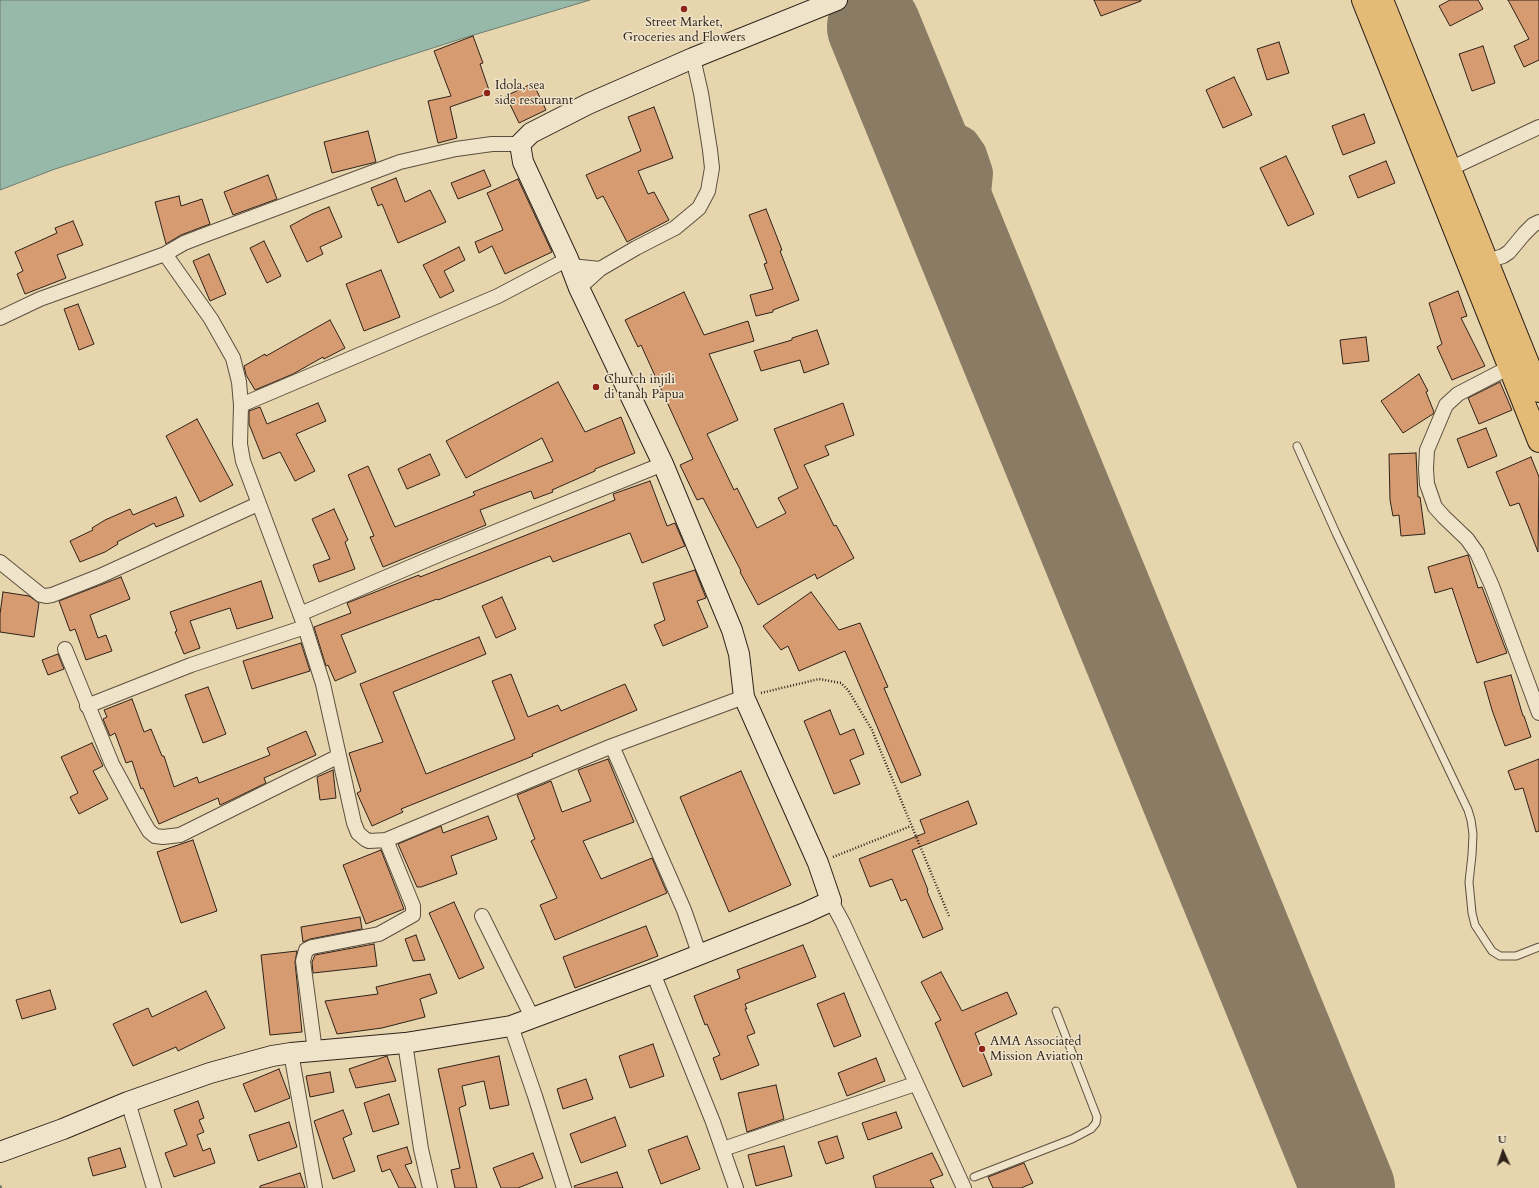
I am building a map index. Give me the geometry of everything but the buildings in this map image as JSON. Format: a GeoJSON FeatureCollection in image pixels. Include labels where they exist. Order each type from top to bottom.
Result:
{"type":"FeatureCollection","features":[{"type":"Feature","properties":{"kind":"highway"},"geometry":{"type":"LineString","coordinates":[[1363,0],[1442,173],[1488,261],[1539,391]]}},
{"type":"Feature","properties":{"kind":"highway"},"geometry":{"type":"LineString","coordinates":[[1382,0],[1510,367],[1539,440]]}},
{"type":"Feature","properties":{"kind":"street"},"geometry":{"type":"LineString","coordinates":[[0,318],[40,299],[165,254],[184,243],[400,162],[456,149],[492,144],[520,144],[531,133],[588,104],[693,58],[837,0]]}},
{"type":"Feature","properties":{"kind":"street"},"geometry":{"type":"LineString","coordinates":[[579,288],[600,269],[675,228],[699,208],[708,191],[712,168],[710,150],[701,93],[693,58]]}},
{"type":"Feature","properties":{"kind":"street"},"geometry":{"type":"LineString","coordinates":[[1442,173],[1539,127]]}},
{"type":"Feature","properties":{"kind":"street"},"geometry":{"type":"LineString","coordinates":[[520,144],[523,162],[569,262],[579,288],[663,464],[732,630],[738,654],[744,697],[818,863],[831,901],[843,923],[915,1084],[964,1188]]}},
{"type":"Feature","properties":{"kind":"street"},"geometry":{"type":"LineString","coordinates":[[1488,261],[1509,252],[1532,225],[1539,222]]}},
{"type":"Feature","properties":{"kind":"street"},"geometry":{"type":"LineString","coordinates":[[165,254],[211,319],[233,358],[239,382],[241,405],[240,432],[243,461],[302,620],[323,684],[358,833],[369,841],[386,840],[612,746],[744,697]]}},
{"type":"Feature","properties":{"kind":"street"},"geometry":{"type":"LineString","coordinates":[[241,405],[498,296],[569,262],[600,269]]}},
{"type":"Feature","properties":{"kind":"street"},"geometry":{"type":"LineString","coordinates":[[1510,367],[1458,394],[1446,405],[1427,450],[1427,484],[1435,507],[1467,539],[1477,553],[1495,592],[1539,713]]}},
{"type":"Feature","properties":{"kind":"street"},"geometry":{"type":"LineString","coordinates":[[87,706],[302,620],[443,553],[663,464]]}},
{"type":"Feature","properties":{"kind":"street"},"geometry":{"type":"LineString","coordinates":[[0,562],[41,595],[52,596],[100,576],[258,504]]}},
{"type":"Feature","properties":{"kind":"street"},"geometry":{"type":"LineString","coordinates":[[65,649],[87,706],[125,789],[149,831],[155,836],[163,837],[180,835],[339,756]]}},
{"type":"Feature","properties":{"kind":"street"},"geometry":{"type":"LineString","coordinates":[[612,746],[684,910],[699,954]]}},
{"type":"Feature","properties":{"kind":"street"},"geometry":{"type":"LineString","coordinates":[[315,1051],[303,961],[306,950],[312,947],[379,934],[413,915],[413,906],[386,840]]}},
{"type":"Feature","properties":{"kind":"street"},"geometry":{"type":"LineString","coordinates":[[0,1152],[63,1129],[128,1102],[210,1073],[291,1053],[404,1043],[511,1026],[534,1019],[653,973],[805,913],[831,901]]}},
{"type":"Feature","properties":{"kind":"street"},"geometry":{"type":"LineString","coordinates":[[482,916],[534,1019]]}},
{"type":"Feature","properties":{"kind":"street"},"geometry":{"type":"LineString","coordinates":[[653,973],[713,1122],[736,1188]]}},
{"type":"Feature","properties":{"kind":"street"},"geometry":{"type":"LineString","coordinates":[[511,1026],[564,1188]]}},
{"type":"Feature","properties":{"kind":"street"},"geometry":{"type":"LineString","coordinates":[[404,1043],[430,1188]]}},
{"type":"Feature","properties":{"kind":"street"},"geometry":{"type":"LineString","coordinates":[[291,1053],[315,1188]]}},
{"type":"Feature","properties":{"kind":"street"},"geometry":{"type":"LineString","coordinates":[[723,1149],[915,1084]]}},
{"type":"Feature","properties":{"kind":"street"},"geometry":{"type":"LineString","coordinates":[[128,1102],[154,1188]]}},
{"type":"Feature","properties":{"kind":"lane"},"geometry":{"type":"LineString","coordinates":[[1297,446],[1471,820],[1473,847],[1469,882],[1472,913],[1475,925],[1492,951],[1500,956],[1516,956],[1539,947]]}},
{"type":"Feature","properties":{"kind":"lane"},"geometry":{"type":"LineString","coordinates":[[974,1177],[1072,1139],[1091,1129],[1096,1123],[1096,1117],[1056,1011]]}},
{"type":"Feature","properties":{"kind":"path"},"geometry":{"type":"LineString","coordinates":[[744,697],[819,679],[841,683],[848,690],[872,730],[949,916]]}},
{"type":"Feature","properties":{"kind":"path"},"geometry":{"type":"LineString","coordinates":[[818,863],[911,826]]}},
{"type":"Feature","properties":{"kind":"shaded area"},"geometry":{"type":"Polygon","coordinates":[[[0,0],[590,0],[467,37],[55,169],[0,190],[0,0]]]}},
{"type":"Feature","properties":{"kind":"taxiway"},"geometry":{"type":"LineString","coordinates":[[928,160],[932,148],[942,141],[951,140],[961,145],[968,155],[974,173],[966,252]]}},
{"type":"Feature","properties":{"kind":"runway"},"geometry":{"type":"LineString","coordinates":[[874,27],[1348,1188]]}},
{"type":"Feature","properties":{"kind":"place","name":"Street Market, Groceries and Flowers"},"geometry":{"type":"Point","coordinates":[684,9]}},
{"type":"Feature","properties":{"kind":"place","name":"Idola, sea side restaurant"},"geometry":{"type":"Point","coordinates":[487,93]}},
{"type":"Feature","properties":{"kind":"place","name":"Church injili di tanah Papua"},"geometry":{"type":"Point","coordinates":[596,387]}},
{"type":"Feature","properties":{"kind":"place","name":"AMA Associated Mission Aviation"},"geometry":{"type":"Point","coordinates":[982,1049]}}]}
